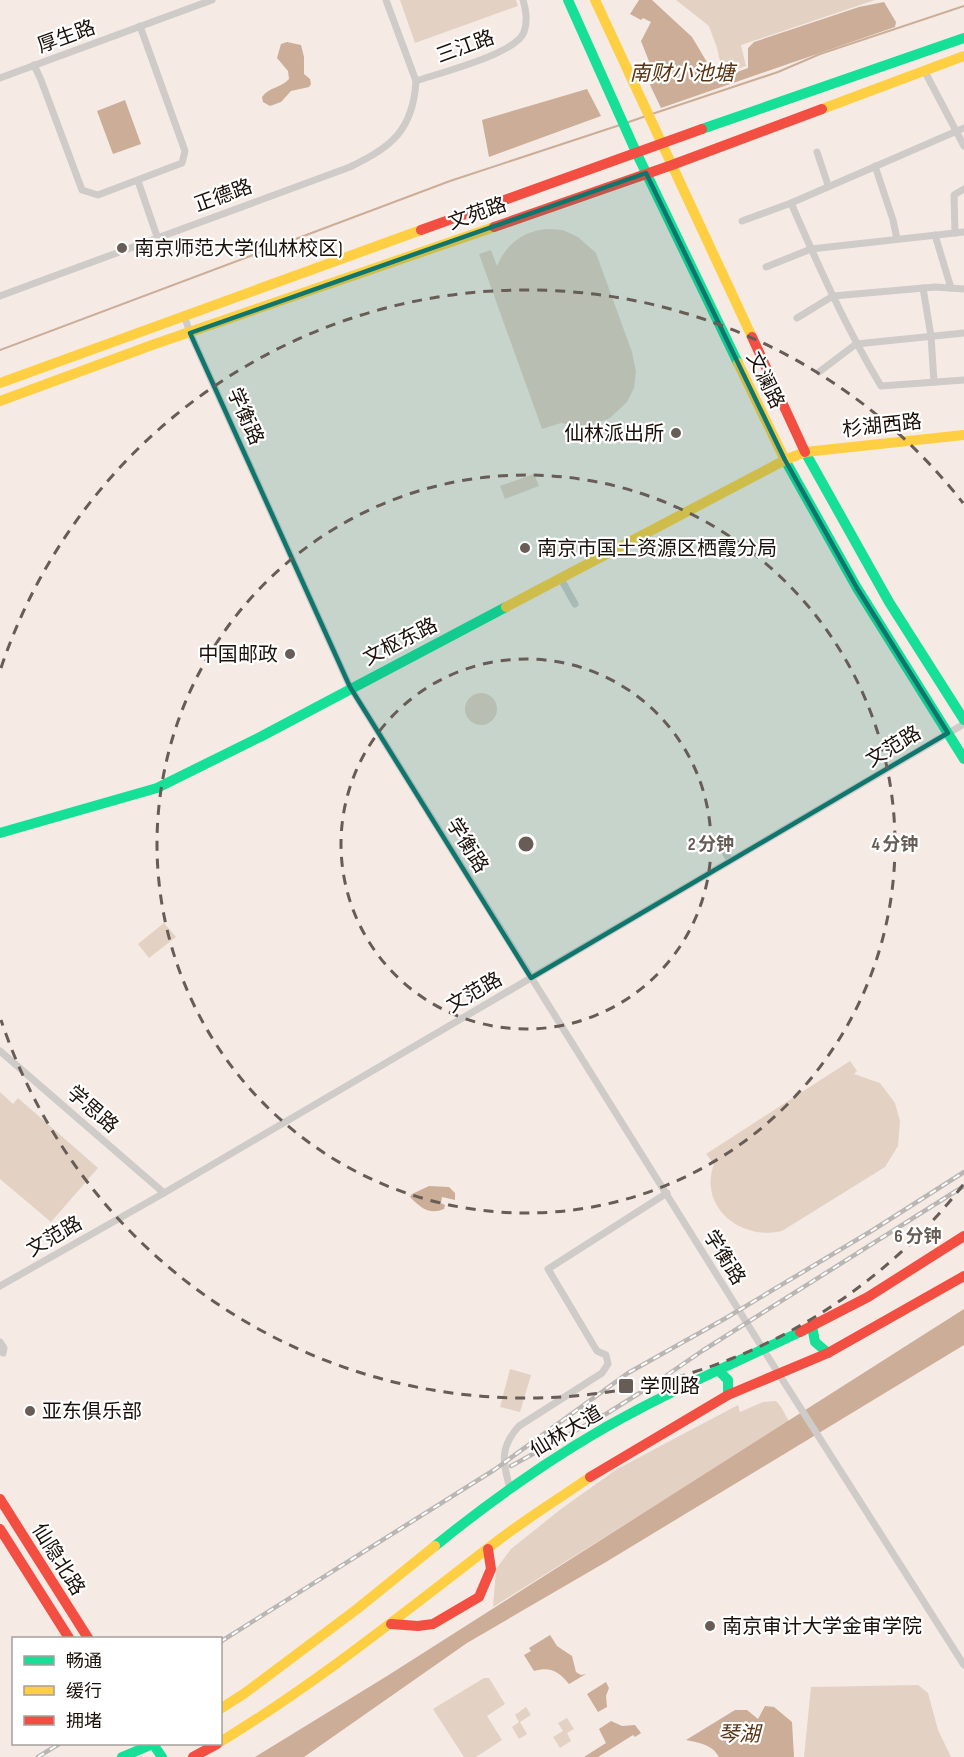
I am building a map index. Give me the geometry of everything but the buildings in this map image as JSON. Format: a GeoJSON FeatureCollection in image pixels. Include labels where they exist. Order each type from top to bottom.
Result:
{"type":"FeatureCollection","features":[{"type":"Feature","properties":{"kind":"main road","name":"文澜路"},"geometry":{"type":"LineString","coordinates":[[568,0],[636,152],[785,460],[857,588],[964,759]]}},
{"type":"Feature","properties":{"kind":"main road","name":"文澜路"},"geometry":{"type":"LineString","coordinates":[[595,0],[805,452],[890,602],[964,722]]}},
{"type":"Feature","properties":{"kind":"main road","name":"文苑路"},"geometry":{"type":"LineString","coordinates":[[0,383],[661,143],[964,38]]}},
{"type":"Feature","properties":{"kind":"main road","name":"文苑路"},"geometry":{"type":"LineString","coordinates":[[0,401],[646,172],[672,165],[964,56]]}},
{"type":"Feature","properties":{"kind":"main road","name":"杉湖西路"},"geometry":{"type":"LineString","coordinates":[[805,452],[964,435]]}},
{"type":"Feature","properties":{"kind":"main road","name":"文枢东路"},"geometry":{"type":"LineString","coordinates":[[0,833],[157,788],[261,736],[785,460],[805,452]]}},
{"type":"Feature","properties":{"kind":"main road","name":"仙林大道"},"geometry":{"type":"LineString","coordinates":[[222,1708],[357,1610],[481,1508],[560,1455],[639,1409],[868,1297],[964,1236]]}},
{"type":"Feature","properties":{"kind":"main road"},"geometry":{"type":"LineString","coordinates":[[222,1740],[270,1712],[391,1624],[488,1549],[608,1465],[728,1395],[828,1353],[964,1276]]}},
{"type":"Feature","properties":{"kind":"main road"},"geometry":{"type":"LineString","coordinates":[[812,1326],[812,1340],[817,1348],[828,1353]]}},
{"type":"Feature","properties":{"kind":"main road"},"geometry":{"type":"LineString","coordinates":[[718,1370],[727,1375],[730,1382],[728,1395]]}},
{"type":"Feature","properties":{"kind":"main road","name":"仙隐北路"},"geometry":{"type":"LineString","coordinates":[[0,1499],[87,1637]]}},
{"type":"Feature","properties":{"kind":"main road","name":"仙隐北路"},"geometry":{"type":"LineString","coordinates":[[0,1529],[68,1637]]}},
{"type":"Feature","properties":{"kind":"main road"},"geometry":{"type":"LineString","coordinates":[[391,1624],[418,1626],[432,1624],[479,1597],[491,1569],[488,1549]]}},
{"type":"Feature","properties":{"kind":"main road"},"geometry":{"type":"LineString","coordinates":[[195,1745],[202,1749],[213,1745]]}},
{"type":"Feature","properties":{"kind":"main road"},"geometry":{"type":"LineString","coordinates":[[193,1757],[214,1745]]}},
{"type":"Feature","properties":{"kind":"main road"},"geometry":{"type":"LineString","coordinates":[[122,1757],[139,1750]]}},
{"type":"Feature","properties":{"kind":"street","name":"厚生路"},"geometry":{"type":"LineString","coordinates":[[0,78],[212,0]]}},
{"type":"Feature","properties":{"kind":"street"},"geometry":{"type":"LineString","coordinates":[[386,0],[416,81]]}},
{"type":"Feature","properties":{"kind":"street","name":"三江路"},"geometry":{"type":"LineString","coordinates":[[416,81],[503,52],[516,43],[524,34],[526,22],[523,0]]}},
{"type":"Feature","properties":{"kind":"street"},"geometry":{"type":"LineString","coordinates":[[34,65],[82,190],[98,195],[138,181],[182,163],[185,150],[140,26]]}},
{"type":"Feature","properties":{"kind":"street"},"geometry":{"type":"LineString","coordinates":[[924,70],[964,146]]}},
{"type":"Feature","properties":{"kind":"street","name":"正德路"},"geometry":{"type":"LineString","coordinates":[[0,296],[350,167],[376,154],[396,138],[409,117],[416,81]]}},
{"type":"Feature","properties":{"kind":"street"},"geometry":{"type":"LineString","coordinates":[[742,221],[791,203],[964,128]]}},
{"type":"Feature","properties":{"kind":"street"},"geometry":{"type":"LineString","coordinates":[[817,152],[828,185]]}},
{"type":"Feature","properties":{"kind":"street"},"geometry":{"type":"LineString","coordinates":[[875,166],[897,239]]}},
{"type":"Feature","properties":{"kind":"street"},"geometry":{"type":"LineString","coordinates":[[138,181],[161,248]]}},
{"type":"Feature","properties":{"kind":"street"},"geometry":{"type":"LineString","coordinates":[[955,233],[954,195],[964,189]]}},
{"type":"Feature","properties":{"kind":"street"},"geometry":{"type":"LineString","coordinates":[[791,203],[856,344],[881,386],[964,380]]}},
{"type":"Feature","properties":{"kind":"street"},"geometry":{"type":"LineString","coordinates":[[766,267],[811,249],[964,232]]}},
{"type":"Feature","properties":{"kind":"street"},"geometry":{"type":"LineString","coordinates":[[935,235],[951,288]]}},
{"type":"Feature","properties":{"kind":"street"},"geometry":{"type":"LineString","coordinates":[[923,288],[931,336],[934,382]]}},
{"type":"Feature","properties":{"kind":"street"},"geometry":{"type":"LineString","coordinates":[[797,318],[833,296],[923,288],[964,289]]}},
{"type":"Feature","properties":{"kind":"street","name":"学衡路"},"geometry":{"type":"LineString","coordinates":[[184,315],[190,333],[351,687],[763,1349]]}},
{"type":"Feature","properties":{"kind":"street"},"geometry":{"type":"LineString","coordinates":[[819,372],[856,344],[964,333]]}},
{"type":"Feature","properties":{"kind":"street"},"geometry":{"type":"LineString","coordinates":[[561,579],[575,604]]}},
{"type":"Feature","properties":{"kind":"street","name":"文范路"},"geometry":{"type":"LineString","coordinates":[[0,1286],[164,1193],[964,722]]}},
{"type":"Feature","properties":{"kind":"street"},"geometry":{"type":"LineString","coordinates":[[719,841],[730,861]]}},
{"type":"Feature","properties":{"kind":"street","name":"学思路"},"geometry":{"type":"LineString","coordinates":[[0,1051],[164,1193]]}},
{"type":"Feature","properties":{"kind":"street"},"geometry":{"type":"LineString","coordinates":[[510,1489],[502,1458],[512,1433],[519,1426],[603,1373],[609,1364],[606,1355],[597,1351],[548,1269],[667,1193]]}},
{"type":"Feature","properties":{"kind":"street"},"geometry":{"type":"LineString","coordinates":[[0,1342],[4,1348],[3,1353]]}},
{"type":"Feature","properties":{"kind":"street"},"geometry":{"type":"LineString","coordinates":[[763,1349],[964,1665]]}},
{"type":"Feature","properties":{"kind":"highlighted area"},"geometry":{"type":"Polygon","coordinates":[[[646,173],[785,460],[857,588],[948,733],[531,978],[350,687],[190,333],[646,173]]]}},
{"type":"Feature","properties":{"kind":"shaded area"},"geometry":{"type":"Polygon","coordinates":[[[400,0],[516,0],[518,6],[415,43],[400,0]]]}},
{"type":"Feature","properties":{"kind":"shaded area"},"geometry":{"type":"Polygon","coordinates":[[[676,0],[875,0],[741,45],[746,66],[723,74],[709,26],[676,0]]]}},
{"type":"Feature","properties":{"kind":"shaded area"},"geometry":{"type":"Polygon","coordinates":[[[538,230],[563,230],[578,237],[596,253],[632,352],[636,372],[634,388],[627,402],[610,418],[589,426],[561,423],[542,429],[479,254],[491,250],[497,266],[505,251],[516,240],[538,230]]]}},
{"type":"Feature","properties":{"kind":"shaded area"},"geometry":{"type":"Polygon","coordinates":[[[534,474],[539,486],[505,499],[500,486],[534,474]]]}},
{"type":"Feature","properties":{"kind":"shaded area"},"geometry":{"type":"Polygon","coordinates":[[[481,693],[492,698],[497,709],[492,720],[481,725],[470,720],[465,709],[470,698],[481,693]]]}},
{"type":"Feature","properties":{"kind":"shaded area"},"geometry":{"type":"Polygon","coordinates":[[[164,923],[176,937],[149,958],[138,944],[164,923]]]}},
{"type":"Feature","properties":{"kind":"shaded area"},"geometry":{"type":"Polygon","coordinates":[[[850,1061],[857,1071],[854,1074],[880,1083],[895,1103],[900,1121],[898,1146],[885,1167],[782,1231],[767,1233],[738,1226],[718,1207],[712,1194],[711,1180],[714,1164],[706,1154],[850,1061]]]}},
{"type":"Feature","properties":{"kind":"shaded area"},"geometry":{"type":"Polygon","coordinates":[[[0,1092],[13,1104],[18,1098],[98,1168],[51,1222],[0,1179],[0,1092]]]}},
{"type":"Feature","properties":{"kind":"shaded area"},"geometry":{"type":"Polygon","coordinates":[[[510,1369],[531,1375],[520,1412],[500,1407],[510,1369]]]}},
{"type":"Feature","properties":{"kind":"shaded area"},"geometry":{"type":"Polygon","coordinates":[[[776,1401],[790,1423],[493,1607],[496,1569],[511,1549],[561,1509],[617,1469],[738,1405],[740,1412],[763,1402],[776,1401]]]}},
{"type":"Feature","properties":{"kind":"shaded area"},"geometry":{"type":"Polygon","coordinates":[[[484,1678],[489,1678],[505,1704],[487,1716],[502,1740],[476,1757],[464,1757],[433,1709],[484,1678]]]}},
{"type":"Feature","properties":{"kind":"shaded area"},"geometry":{"type":"Polygon","coordinates":[[[918,1685],[928,1693],[938,1730],[951,1757],[804,1757],[811,1687],[918,1685]]]}},
{"type":"Feature","properties":{"kind":"shaded area"},"geometry":{"type":"Polygon","coordinates":[[[526,1707],[531,1715],[520,1722],[527,1734],[519,1739],[512,1727],[519,1722],[515,1715],[526,1707]]]}},
{"type":"Feature","properties":{"kind":"shaded area"},"geometry":{"type":"Polygon","coordinates":[[[567,1718],[574,1729],[567,1733],[571,1741],[560,1748],[553,1737],[563,1731],[558,1723],[567,1718]]]}},
{"type":"Feature","properties":{"kind":"water","name":"南财小池塘"},"geometry":{"type":"Polygon","coordinates":[[[639,0],[652,0],[692,37],[714,74],[721,78],[748,68],[748,48],[754,42],[859,7],[884,2],[896,22],[895,27],[661,108],[650,85],[654,74],[641,41],[651,22],[630,14],[639,0]]]}},
{"type":"Feature","properties":{"kind":"water"},"geometry":{"type":"Polygon","coordinates":[[[287,42],[301,45],[304,74],[310,79],[311,84],[309,87],[291,91],[281,102],[270,106],[263,102],[262,97],[289,79],[288,71],[277,58],[281,44],[287,42]]]}},
{"type":"Feature","properties":{"kind":"water"},"geometry":{"type":"Polygon","coordinates":[[[587,89],[601,116],[489,157],[482,120],[587,89]]]}},
{"type":"Feature","properties":{"kind":"water"},"geometry":{"type":"Polygon","coordinates":[[[125,100],[141,144],[113,154],[97,111],[125,100]]]}},
{"type":"Feature","properties":{"kind":"water"},"geometry":{"type":"Polygon","coordinates":[[[429,1186],[449,1187],[455,1193],[455,1200],[442,1197],[441,1203],[445,1205],[444,1209],[430,1211],[410,1197],[429,1186]]]}},
{"type":"Feature","properties":{"kind":"water"},"geometry":{"type":"Polygon","coordinates":[[[964,1309],[964,1345],[606,1562],[467,1643],[304,1757],[255,1757],[387,1676],[964,1309]]]}},
{"type":"Feature","properties":{"kind":"water"},"geometry":{"type":"Polygon","coordinates":[[[550,1635],[557,1646],[572,1656],[576,1672],[581,1675],[586,1674],[569,1684],[554,1671],[545,1669],[534,1671],[524,1655],[531,1651],[529,1648],[550,1635]]]}},
{"type":"Feature","properties":{"kind":"water"},"geometry":{"type":"Polygon","coordinates":[[[606,1682],[609,1688],[606,1696],[607,1707],[598,1712],[587,1694],[606,1682]]]}},
{"type":"Feature","properties":{"kind":"water","name":"琴湖"},"geometry":{"type":"Polygon","coordinates":[[[765,1706],[774,1707],[792,1722],[794,1757],[719,1757],[709,1747],[686,1740],[735,1710],[747,1710],[758,1719],[765,1706]]]}},
{"type":"Feature","properties":{"kind":"water"},"geometry":{"type":"Polygon","coordinates":[[[611,1721],[622,1726],[635,1725],[641,1733],[635,1737],[633,1735],[598,1757],[584,1757],[606,1743],[599,1729],[611,1721]]]}},
{"type":"Feature","properties":{"kind":"waterway"},"geometry":{"type":"LineString","coordinates":[[652,114],[964,6]]}},
{"type":"Feature","properties":{"kind":"waterway"},"geometry":{"type":"LineString","coordinates":[[626,123],[646,116]]}},
{"type":"Feature","properties":{"kind":"waterway"},"geometry":{"type":"LineString","coordinates":[[0,350],[450,181],[620,125]]}},
{"type":"Feature","properties":{"kind":"railway"},"geometry":{"type":"LineString","coordinates":[[222,1641],[494,1470],[628,1373],[726,1318],[873,1230],[964,1172]]}},
{"type":"Feature","properties":{"kind":"railway"},"geometry":{"type":"LineString","coordinates":[[511,1466],[606,1414],[964,1186]]}},
{"type":"Feature","properties":{"kind":"railway"},"geometry":{"type":"LineString","coordinates":[[38,1757],[57,1745]]}},
{"type":"Feature","properties":{"kind":"traffic: fast"},"geometry":{"type":"LineString","coordinates":[[568,0],[636,152],[738,363]]}},
{"type":"Feature","properties":{"kind":"traffic: fast"},"geometry":{"type":"LineString","coordinates":[[702,129],[964,38]]}},
{"type":"Feature","properties":{"kind":"traffic: fast"},"geometry":{"type":"LineString","coordinates":[[805,452],[889,602],[964,720]]}},
{"type":"Feature","properties":{"kind":"traffic: fast"},"geometry":{"type":"LineString","coordinates":[[785,460],[857,588],[964,759]]}},
{"type":"Feature","properties":{"kind":"traffic: fast"},"geometry":{"type":"LineString","coordinates":[[0,833],[157,788],[262,736],[506,607]]}},
{"type":"Feature","properties":{"kind":"traffic: fast"},"geometry":{"type":"LineString","coordinates":[[812,1326],[815,1342],[828,1353]]}},
{"type":"Feature","properties":{"kind":"traffic: fast"},"geometry":{"type":"LineString","coordinates":[[435,1546],[508,1490],[585,1439],[699,1379],[800,1332]]}},
{"type":"Feature","properties":{"kind":"traffic: fast"},"geometry":{"type":"LineString","coordinates":[[718,1370],[728,1380],[728,1395]]}},
{"type":"Feature","properties":{"kind":"traffic: fast"},"geometry":{"type":"LineString","coordinates":[[122,1757],[151,1745]]}},
{"type":"Feature","properties":{"kind":"traffic: fast"},"geometry":{"type":"LineString","coordinates":[[154,1745],[162,1757]]}},
{"type":"Feature","properties":{"kind":"traffic: slow"},"geometry":{"type":"LineString","coordinates":[[595,0],[752,337]]}},
{"type":"Feature","properties":{"kind":"traffic: slow"},"geometry":{"type":"LineString","coordinates":[[822,109],[964,56]]}},
{"type":"Feature","properties":{"kind":"traffic: slow"},"geometry":{"type":"LineString","coordinates":[[0,401],[152,345],[494,227]]}},
{"type":"Feature","properties":{"kind":"traffic: slow"},"geometry":{"type":"LineString","coordinates":[[0,383],[421,230]]}},
{"type":"Feature","properties":{"kind":"traffic: slow"},"geometry":{"type":"LineString","coordinates":[[738,363],[785,460]]}},
{"type":"Feature","properties":{"kind":"traffic: slow"},"geometry":{"type":"LineString","coordinates":[[506,607],[785,460],[805,452],[964,435]]}},
{"type":"Feature","properties":{"kind":"traffic: slow"},"geometry":{"type":"LineString","coordinates":[[222,1741],[328,1670],[511,1531],[590,1477]]}},
{"type":"Feature","properties":{"kind":"traffic: slow"},"geometry":{"type":"LineString","coordinates":[[222,1708],[357,1609],[435,1546]]}},
{"type":"Feature","properties":{"kind":"traffic: jam"},"geometry":{"type":"LineString","coordinates":[[494,227],[672,165],[822,109]]}},
{"type":"Feature","properties":{"kind":"traffic: jam"},"geometry":{"type":"LineString","coordinates":[[421,230],[702,129]]}},
{"type":"Feature","properties":{"kind":"traffic: jam"},"geometry":{"type":"LineString","coordinates":[[752,337],[805,452]]}},
{"type":"Feature","properties":{"kind":"traffic: jam"},"geometry":{"type":"LineString","coordinates":[[800,1332],[868,1297],[964,1236]]}},
{"type":"Feature","properties":{"kind":"traffic: jam"},"geometry":{"type":"LineString","coordinates":[[590,1477],[728,1395],[828,1353],[964,1276]]}},
{"type":"Feature","properties":{"kind":"traffic: jam"},"geometry":{"type":"LineString","coordinates":[[0,1499],[87,1637]]}},
{"type":"Feature","properties":{"kind":"traffic: jam"},"geometry":{"type":"LineString","coordinates":[[0,1529],[68,1637]]}},
{"type":"Feature","properties":{"kind":"traffic: jam"},"geometry":{"type":"LineString","coordinates":[[391,1624],[418,1626],[433,1624],[479,1597],[491,1569],[488,1549]]}},
{"type":"Feature","properties":{"kind":"traffic: jam"},"geometry":{"type":"LineString","coordinates":[[193,1757],[215,1745]]}},
{"type":"Feature","properties":{"kind":"place","name":"南京师范大学(仙林校区)"},"geometry":{"type":"Point","coordinates":[122,248]}},
{"type":"Feature","properties":{"kind":"place","name":"仙林派出所"},"geometry":{"type":"Point","coordinates":[676,433]}},
{"type":"Feature","properties":{"kind":"place","name":"南京市国土资源区栖霞分局"},"geometry":{"type":"Point","coordinates":[525,548]}},
{"type":"Feature","properties":{"kind":"place","name":"中国邮政"},"geometry":{"type":"Point","coordinates":[290,654]}},
{"type":"Feature","properties":{"kind":"place","name":"学则路"},"geometry":{"type":"Point","coordinates":[626,1386]}},
{"type":"Feature","properties":{"kind":"place","name":"亚东俱乐部"},"geometry":{"type":"Point","coordinates":[30,1411]}},
{"type":"Feature","properties":{"kind":"place","name":"南京审计大学金审学院"},"geometry":{"type":"Point","coordinates":[710,1626]}}]}
